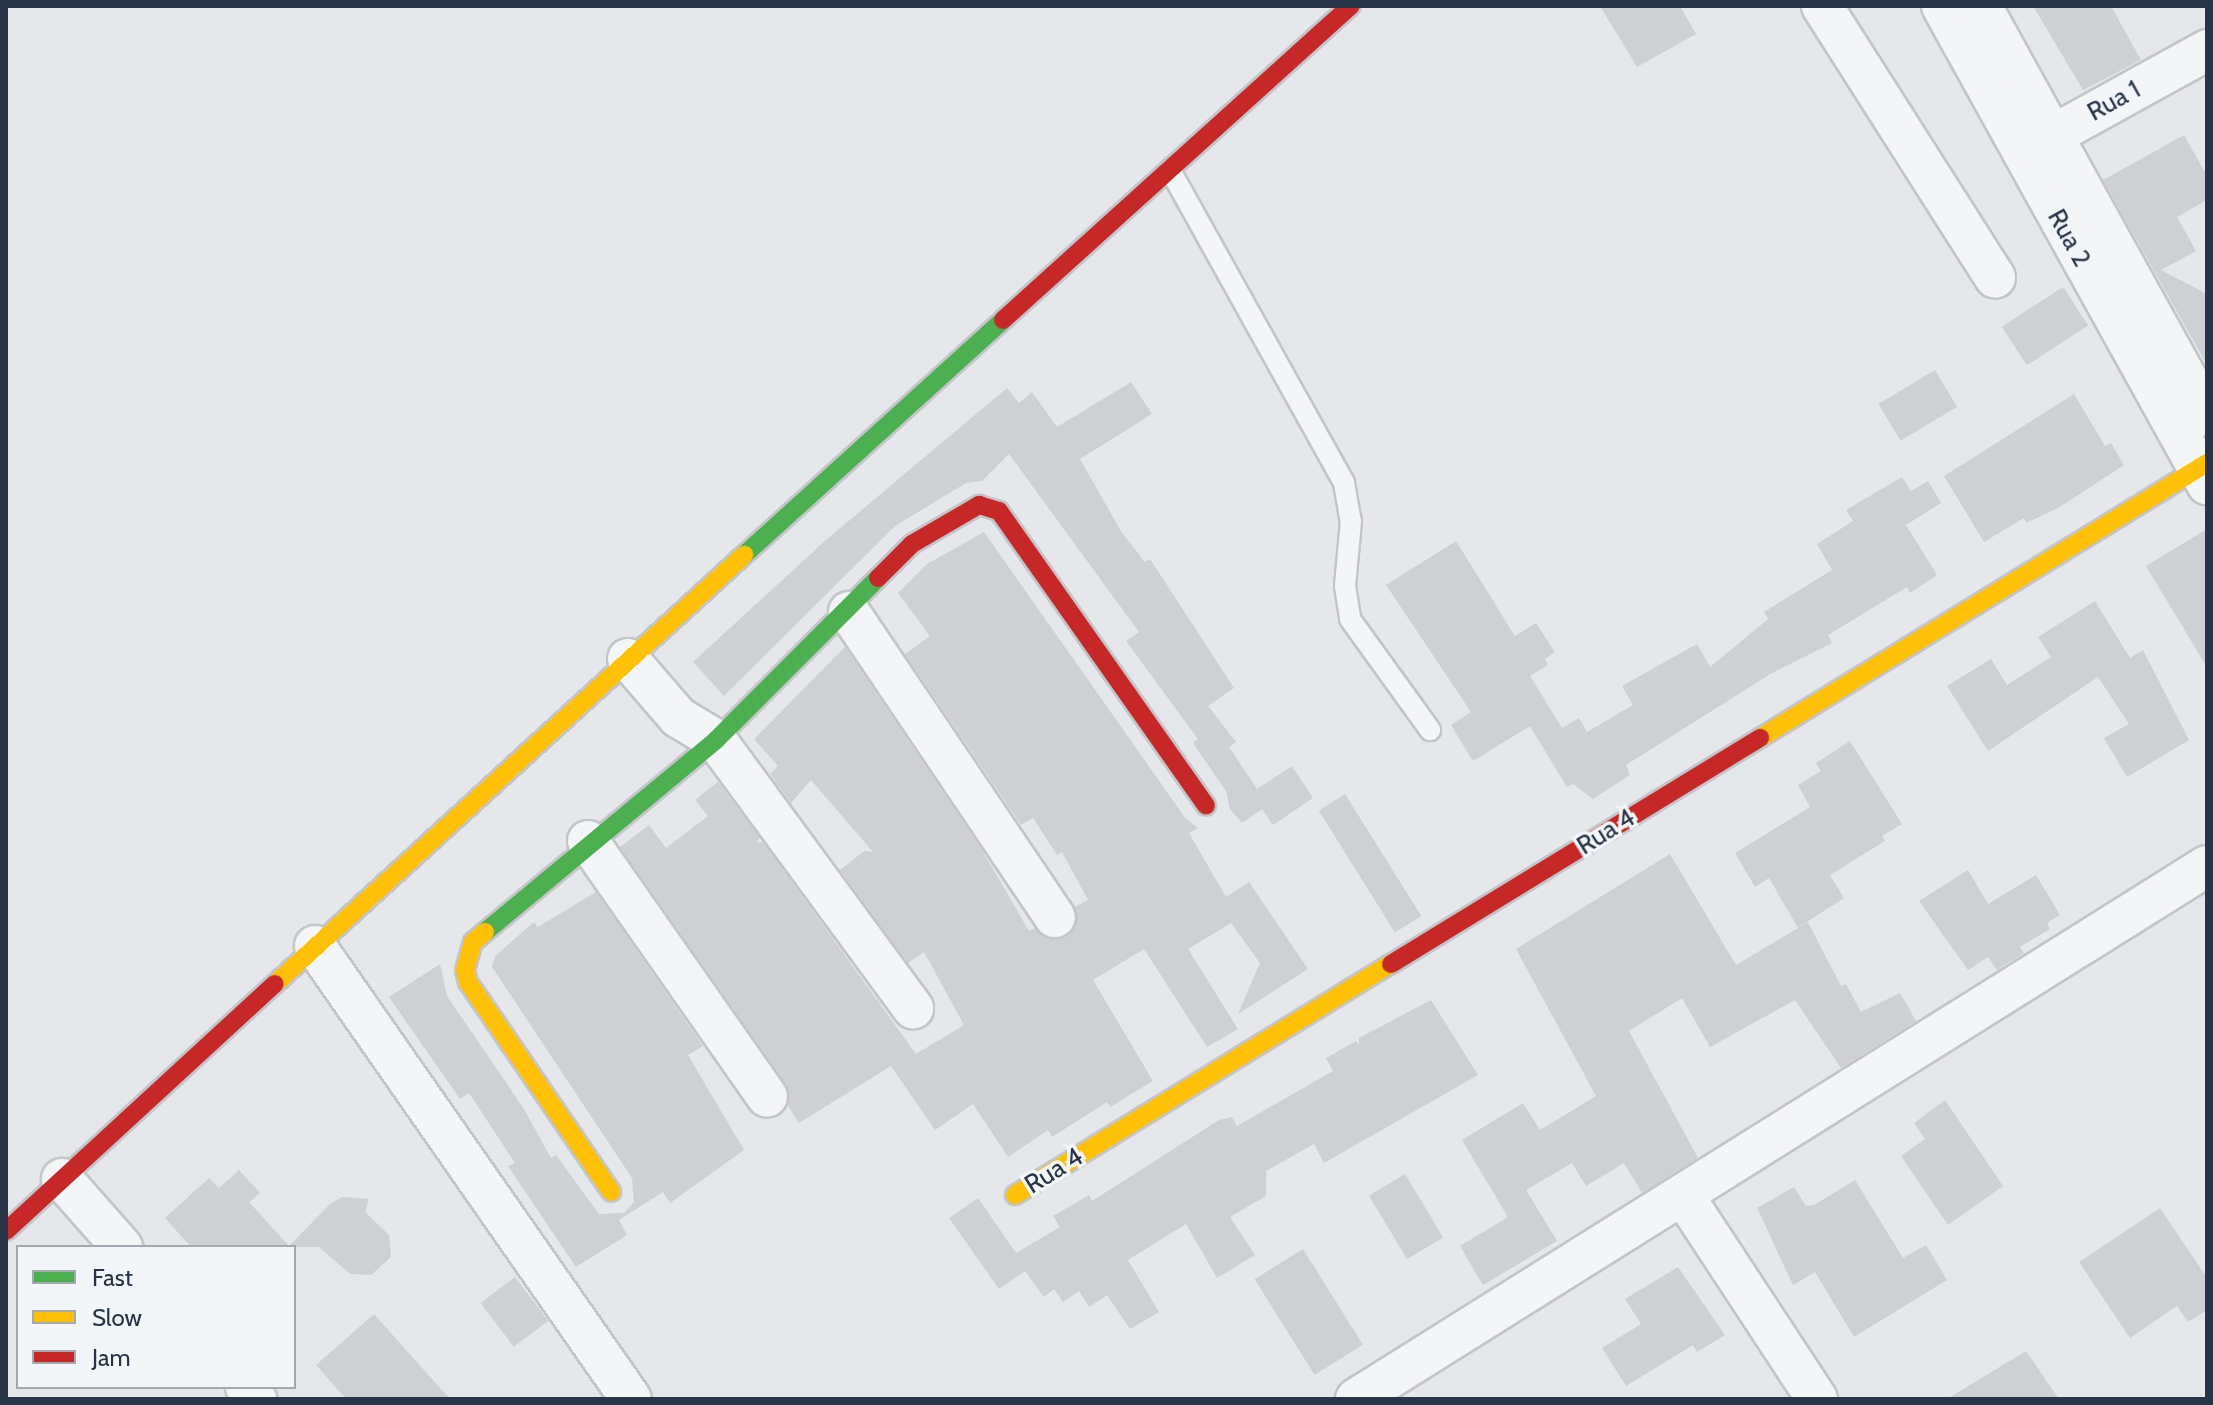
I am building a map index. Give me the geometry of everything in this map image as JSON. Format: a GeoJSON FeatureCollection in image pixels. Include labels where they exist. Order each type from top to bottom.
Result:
{"type":"FeatureCollection","features":[{"type":"Feature","properties":{"kind":"street"},"geometry":{"type":"LineString","coordinates":[[6,1231],[628,659],[1351,6]]}},
{"type":"Feature","properties":{"kind":"street"},"geometry":{"type":"LineString","coordinates":[[1822,6],[1995,278]]}},
{"type":"Feature","properties":{"kind":"street","name":"Rua 2"},"geometry":{"type":"LineString","coordinates":[[1942,6],[2036,145],[2119,293],[2204,472]]}},
{"type":"Feature","properties":{"kind":"street","name":"Rua 2"},"geometry":{"type":"LineString","coordinates":[[1981,6],[2036,145]]}},
{"type":"Feature","properties":{"kind":"street","name":"Rua 1"},"geometry":{"type":"LineString","coordinates":[[2036,145],[2207,50]]}},
{"type":"Feature","properties":{"kind":"street","name":"Rua 2"},"geometry":{"type":"LineString","coordinates":[[2119,293],[2207,416]]}},
{"type":"Feature","properties":{"kind":"street","name":"Rua 4"},"geometry":{"type":"LineString","coordinates":[[1015,1195],[2204,472]]}},
{"type":"Feature","properties":{"kind":"street"},"geometry":{"type":"LineString","coordinates":[[611,1192],[482,1004],[465,970],[473,942],[588,841],[716,740],[758,693],[849,612],[912,544],[979,505],[999,511],[1206,805]]}},
{"type":"Feature","properties":{"kind":"street"},"geometry":{"type":"LineString","coordinates":[[849,612],[1055,917]]}},
{"type":"Feature","properties":{"kind":"street"},"geometry":{"type":"LineString","coordinates":[[628,659],[678,717],[716,740],[913,1008]]}},
{"type":"Feature","properties":{"kind":"street"},"geometry":{"type":"LineString","coordinates":[[588,841],[767,1097]]}},
{"type":"Feature","properties":{"kind":"street"},"geometry":{"type":"LineString","coordinates":[[1356,1399],[2207,866]]}},
{"type":"Feature","properties":{"kind":"street"},"geometry":{"type":"LineString","coordinates":[[315,946],[631,1399]]}},
{"type":"Feature","properties":{"kind":"street"},"geometry":{"type":"LineString","coordinates":[[62,1179],[120,1245]]}},
{"type":"Feature","properties":{"kind":"street"},"geometry":{"type":"LineString","coordinates":[[1683,1195],[1817,1399]]}},
{"type":"Feature","properties":{"kind":"lane"},"geometry":{"type":"LineString","coordinates":[[1170,170],[1344,483],[1351,521],[1345,586],[1350,619],[1430,730]]}},
{"type":"Feature","properties":{"kind":"building"},"geometry":{"type":"Polygon","coordinates":[[[1600,6],[1680,6],[1696,34],[1637,67],[1600,6]]]}},
{"type":"Feature","properties":{"kind":"building"},"geometry":{"type":"Polygon","coordinates":[[[2033,6],[2111,6],[2141,60],[2083,90],[2033,6]]]}},
{"type":"Feature","properties":{"kind":"building"},"geometry":{"type":"Polygon","coordinates":[[[2184,135],[2207,176],[2207,200],[2177,217],[2196,251],[2161,270],[2207,294],[2207,365],[2103,180],[2184,135]]]}},
{"type":"Feature","properties":{"kind":"building"},"geometry":{"type":"Polygon","coordinates":[[[2063,287],[2088,326],[2027,365],[2002,327],[2063,287]]]}},
{"type":"Feature","properties":{"kind":"building"},"geometry":{"type":"Polygon","coordinates":[[[1935,370],[1957,407],[1901,441],[1878,404],[1935,370]]]}},
{"type":"Feature","properties":{"kind":"building"},"geometry":{"type":"Polygon","coordinates":[[[1131,382],[1152,414],[1080,459],[1122,533],[1145,562],[1150,559],[1234,688],[1208,706],[1236,742],[1229,747],[1257,789],[1292,766],[1313,798],[1273,825],[1262,809],[1242,823],[1230,809],[1226,791],[1193,743],[1198,739],[1126,641],[1139,632],[1009,454],[982,481],[966,483],[895,526],[724,696],[693,662],[826,540],[1007,388],[1019,403],[1032,392],[1057,427],[1131,382]]]}},
{"type":"Feature","properties":{"kind":"building"},"geometry":{"type":"Polygon","coordinates":[[[2074,394],[2105,446],[2111,443],[2124,465],[2060,507],[2026,523],[2024,518],[1984,542],[1944,476],[2074,394]]]}},
{"type":"Feature","properties":{"kind":"building"},"geometry":{"type":"Polygon","coordinates":[[[1902,477],[1911,491],[1928,481],[1941,503],[1906,525],[1937,575],[1910,593],[1907,587],[1828,635],[1832,643],[1772,673],[1626,765],[1630,775],[1593,799],[1573,784],[1567,787],[1530,726],[1473,761],[1451,725],[1471,712],[1386,585],[1456,541],[1515,636],[1536,623],[1555,652],[1545,659],[1548,665],[1530,676],[1562,728],[1579,718],[1587,732],[1633,705],[1622,686],[1697,644],[1710,667],[1768,619],[1764,612],[1832,570],[1817,544],[1853,521],[1846,510],[1902,477]]]}},
{"type":"Feature","properties":{"kind":"building"},"geometry":{"type":"Polygon","coordinates":[[[2207,529],[2207,667],[2146,566],[2207,529]]]}},
{"type":"Feature","properties":{"kind":"building"},"geometry":{"type":"Polygon","coordinates":[[[984,532],[1186,819],[1198,828],[1189,833],[1226,897],[1249,882],[1308,969],[1238,1014],[1260,963],[1231,923],[1188,949],[1238,1029],[1207,1047],[1144,949],[1093,980],[1153,1081],[1110,1107],[1107,1102],[1052,1137],[1048,1130],[1008,1157],[973,1104],[935,1130],[891,1066],[799,1123],[788,1106],[786,1084],[620,847],[649,825],[666,848],[708,816],[695,800],[718,782],[760,838],[756,842],[763,842],[916,1054],[964,1025],[924,952],[908,963],[840,870],[864,851],[873,852],[811,780],[791,803],[770,774],[778,766],[754,739],[845,647],[982,850],[1029,931],[1035,928],[1056,940],[1068,936],[1076,926],[1075,907],[1088,900],[1062,852],[1057,855],[1033,818],[1021,825],[905,654],[930,636],[898,593],[927,564],[984,532]]]}},
{"type":"Feature","properties":{"kind":"building"},"geometry":{"type":"Polygon","coordinates":[[[2095,601],[2130,658],[2143,650],[2189,740],[2127,777],[2104,738],[2129,724],[2098,677],[1988,751],[1947,686],[1991,659],[2007,685],[2051,657],[2038,637],[2095,601]]]}},
{"type":"Feature","properties":{"kind":"building"},"geometry":{"type":"Polygon","coordinates":[[[1850,741],[1902,824],[1882,836],[1885,841],[1830,875],[1844,898],[1799,927],[1808,922],[1841,986],[1846,984],[1861,1012],[1900,993],[1916,1021],[1841,1068],[1795,1000],[1710,1047],[1682,998],[1629,1031],[1698,1158],[1642,1193],[1624,1163],[1586,1186],[1572,1163],[1526,1190],[1557,1241],[1483,1285],[1460,1246],[1508,1217],[1462,1140],[1523,1103],[1540,1130],[1596,1096],[1516,949],[1670,854],[1736,965],[1798,928],[1769,878],[1755,887],[1735,853],[1810,807],[1798,785],[1821,771],[1816,763],[1850,741]]]}},
{"type":"Feature","properties":{"kind":"building"},"geometry":{"type":"Polygon","coordinates":[[[1345,794],[1421,916],[1395,933],[1319,810],[1345,794]]]}},
{"type":"Feature","properties":{"kind":"building"},"geometry":{"type":"Polygon","coordinates":[[[1968,870],[1988,904],[2036,875],[2060,915],[2047,923],[2050,929],[2020,947],[2024,953],[1997,970],[1988,957],[1968,970],[1919,901],[1968,870]]]}},
{"type":"Feature","properties":{"kind":"building"},"geometry":{"type":"Polygon","coordinates":[[[596,892],[703,1046],[688,1055],[744,1150],[670,1203],[663,1192],[619,1220],[627,1235],[576,1267],[508,1166],[515,1163],[469,1093],[460,1099],[389,997],[440,964],[447,996],[524,1109],[551,1158],[556,1155],[599,1214],[624,1213],[634,1202],[632,1178],[492,967],[495,956],[534,922],[538,927],[596,892]]]}},
{"type":"Feature","properties":{"kind":"building"},"geometry":{"type":"Polygon","coordinates":[[[1431,1000],[1478,1075],[1324,1163],[1314,1144],[1266,1171],[1266,1196],[1230,1217],[1255,1255],[1217,1278],[1186,1224],[1128,1260],[1159,1312],[1130,1329],[1107,1295],[1089,1307],[1079,1291],[1063,1302],[1054,1289],[1044,1297],[1025,1271],[999,1289],[949,1218],[978,1198],[1016,1253],[1060,1227],[1053,1216],[1089,1195],[1092,1201],[1219,1120],[1232,1117],[1237,1126],[1333,1071],[1326,1058],[1356,1041],[1359,1045],[1359,1038],[1431,1000]]]}},
{"type":"Feature","properties":{"kind":"building"},"geometry":{"type":"Polygon","coordinates":[[[1945,1100],[2003,1186],[1948,1225],[1901,1156],[1925,1139],[1914,1123],[1945,1100]]]}},
{"type":"Feature","properties":{"kind":"building"},"geometry":{"type":"Polygon","coordinates":[[[239,1170],[260,1193],[249,1202],[288,1245],[189,1245],[165,1218],[209,1178],[219,1188],[239,1170]]]}},
{"type":"Feature","properties":{"kind":"building"},"geometry":{"type":"Polygon","coordinates":[[[1405,1174],[1443,1237],[1407,1259],[1369,1196],[1405,1174]]]}},
{"type":"Feature","properties":{"kind":"building"},"geometry":{"type":"Polygon","coordinates":[[[1855,1180],[1903,1258],[1926,1245],[1947,1280],[1854,1337],[1815,1272],[1793,1285],[1757,1208],[1794,1187],[1806,1206],[1814,1205],[1855,1180]]]}},
{"type":"Feature","properties":{"kind":"building"},"geometry":{"type":"Polygon","coordinates":[[[342,1197],[369,1199],[365,1212],[389,1235],[391,1257],[371,1275],[350,1274],[319,1247],[290,1245],[330,1204],[342,1197]]]}},
{"type":"Feature","properties":{"kind":"building"},"geometry":{"type":"Polygon","coordinates":[[[2160,1208],[2207,1278],[2207,1310],[2188,1322],[2177,1306],[2130,1338],[2079,1262],[2160,1208]]]}},
{"type":"Feature","properties":{"kind":"building"},"geometry":{"type":"Polygon","coordinates":[[[1303,1249],[1363,1345],[1315,1375],[1255,1279],[1303,1249]]]}},
{"type":"Feature","properties":{"kind":"building"},"geometry":{"type":"Polygon","coordinates":[[[1678,1267],[1725,1335],[1697,1352],[1693,1345],[1626,1386],[1602,1348],[1641,1324],[1625,1299],[1678,1267]]]}},
{"type":"Feature","properties":{"kind":"building"},"geometry":{"type":"Polygon","coordinates":[[[515,1277],[548,1321],[514,1347],[481,1303],[515,1277]]]}},
{"type":"Feature","properties":{"kind":"building"},"geometry":{"type":"Polygon","coordinates":[[[374,1314],[450,1399],[346,1399],[316,1365],[374,1314]]]}},
{"type":"Feature","properties":{"kind":"building"},"geometry":{"type":"Polygon","coordinates":[[[2026,1351],[2059,1399],[1947,1399],[2026,1351]]]}},
{"type":"Feature","properties":{"kind":"traffic: fast"},"geometry":{"type":"LineString","coordinates":[[744,555],[1003,320]]}},
{"type":"Feature","properties":{"kind":"traffic: fast"},"geometry":{"type":"LineString","coordinates":[[485,932],[716,740],[878,578]]}},
{"type":"Feature","properties":{"kind":"traffic: slow"},"geometry":{"type":"LineString","coordinates":[[1760,738],[2207,463]]}},
{"type":"Feature","properties":{"kind":"traffic: slow"},"geometry":{"type":"LineString","coordinates":[[275,984],[744,555]]}},
{"type":"Feature","properties":{"kind":"traffic: slow"},"geometry":{"type":"LineString","coordinates":[[485,932],[473,942],[465,970],[468,982],[611,1192]]}},
{"type":"Feature","properties":{"kind":"traffic: slow"},"geometry":{"type":"LineString","coordinates":[[1015,1195],[1391,964]]}},
{"type":"Feature","properties":{"kind":"traffic: jam"},"geometry":{"type":"LineString","coordinates":[[1003,320],[1351,6]]}},
{"type":"Feature","properties":{"kind":"traffic: jam"},"geometry":{"type":"LineString","coordinates":[[878,578],[912,544],[979,505],[999,511],[1206,805]]}},
{"type":"Feature","properties":{"kind":"traffic: jam"},"geometry":{"type":"LineString","coordinates":[[1391,964],[1760,738]]}},
{"type":"Feature","properties":{"kind":"traffic: jam"},"geometry":{"type":"LineString","coordinates":[[6,1231],[275,984]]}}]}
